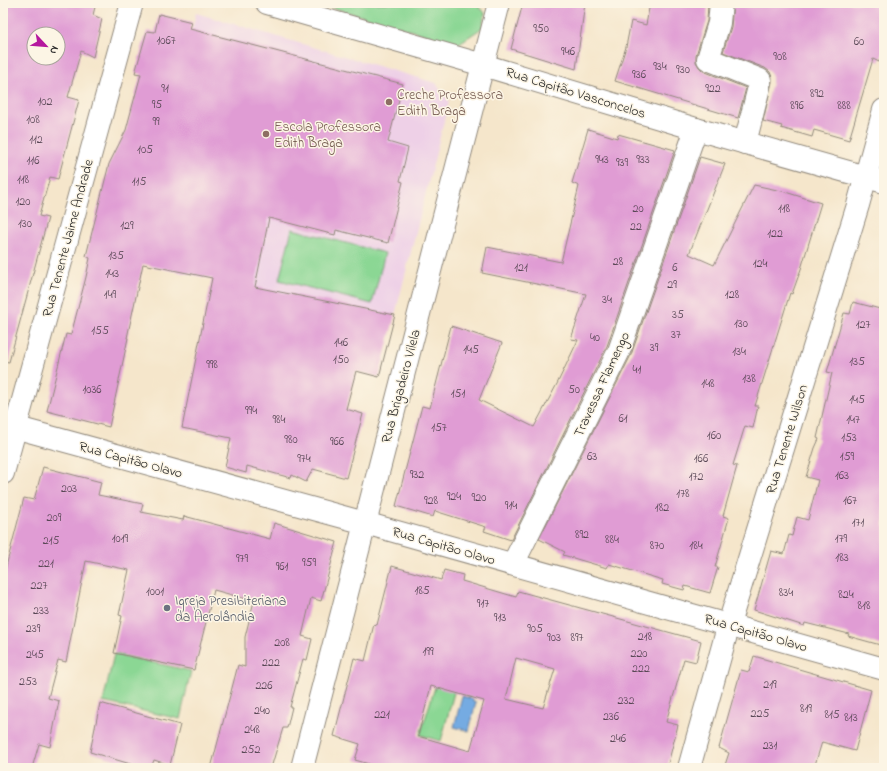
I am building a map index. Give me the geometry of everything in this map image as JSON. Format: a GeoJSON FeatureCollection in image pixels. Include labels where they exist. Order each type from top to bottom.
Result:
{"type":"FeatureCollection","features":[{"type":"Feature","properties":{"kind":"street","name":"Rua Tenente Jaime Andrade"},"geometry":{"type":"LineString","coordinates":[[3,473],[9,426],[132,3]]}},
{"type":"Feature","properties":{"kind":"street","name":"Rua Capitão Vasconcelos"},"geometry":{"type":"LineString","coordinates":[[267,3],[483,65],[696,129],[875,179]]}},
{"type":"Feature","properties":{"kind":"street","name":"Rua Brigadeiro Vilela"},"geometry":{"type":"LineString","coordinates":[[302,768],[499,3]]}},
{"type":"Feature","properties":{"kind":"street"},"geometry":{"type":"LineString","coordinates":[[722,3],[719,23],[708,59],[760,80],[745,143]]}},
{"type":"Feature","properties":{"kind":"street","name":"Rua Tenente Wilson"},"geometry":{"type":"LineString","coordinates":[[689,768],[729,624],[858,205],[875,179],[884,110]]}},
{"type":"Feature","properties":{"kind":"street","name":"Travessa Flamengo"},"geometry":{"type":"LineString","coordinates":[[513,564],[619,351],[696,129]]}},
{"type":"Feature","properties":{"kind":"street","name":"Rua Capitão Olavo"},"geometry":{"type":"LineString","coordinates":[[9,426],[513,564],[884,669]]}},
{"type":"Feature","properties":{"kind":"shaded area"},"geometry":{"type":"Polygon","coordinates":[[[196,13],[436,83],[449,101],[395,315],[152,267],[192,87],[179,84],[196,13]]]}},
{"type":"Feature","properties":{"kind":"green space"},"geometry":{"type":"Polygon","coordinates":[[[321,3],[476,3],[485,13],[482,28],[458,44],[323,5],[321,3]]]}},
{"type":"Feature","properties":{"kind":"green space"},"geometry":{"type":"Polygon","coordinates":[[[292,229],[385,253],[372,304],[279,280],[292,229]]]}},
{"type":"Feature","properties":{"kind":"green space"},"geometry":{"type":"Polygon","coordinates":[[[114,654],[191,671],[180,719],[103,702],[114,654]]]}},
{"type":"Feature","properties":{"kind":"green space"},"geometry":{"type":"Polygon","coordinates":[[[436,684],[455,689],[441,741],[420,735],[436,684]]]}},
{"type":"Feature","properties":{"kind":"water"},"geometry":{"type":"Polygon","coordinates":[[[462,696],[473,699],[473,701],[476,702],[469,731],[454,727],[462,696]]]}},
{"type":"Feature","properties":{"kind":"building"},"geometry":{"type":"Polygon","coordinates":[[[8,3],[96,3],[93,15],[102,19],[93,57],[81,51],[68,97],[79,100],[58,179],[50,177],[39,216],[48,218],[9,362],[3,361],[3,8],[8,3]]]}},
{"type":"Feature","properties":{"kind":"building"},"geometry":{"type":"Polygon","coordinates":[[[523,3],[585,3],[576,69],[511,49],[523,3]]]}},
{"type":"Feature","properties":{"kind":"building"},"geometry":{"type":"Polygon","coordinates":[[[650,3],[674,6],[675,3],[708,3],[707,21],[696,55],[696,62],[703,71],[746,88],[738,118],[615,81],[626,47],[631,21],[646,25],[650,3]]]}},
{"type":"Feature","properties":{"kind":"building"},"geometry":{"type":"Polygon","coordinates":[[[733,3],[884,3],[884,51],[879,62],[873,59],[849,140],[814,130],[812,137],[763,121],[772,82],[770,72],[765,68],[723,52],[731,27],[733,3]]]}},
{"type":"Feature","properties":{"kind":"building"},"geometry":{"type":"Polygon","coordinates":[[[159,14],[192,22],[190,29],[403,84],[388,142],[408,148],[400,181],[403,182],[388,243],[336,230],[335,235],[269,218],[255,287],[395,315],[379,377],[356,371],[346,409],[363,414],[346,478],[313,469],[306,482],[292,475],[291,478],[247,466],[246,473],[225,467],[231,438],[182,428],[212,278],[143,264],[109,427],[47,411],[66,334],[71,335],[86,277],[90,258],[86,256],[109,164],[126,130],[141,74],[135,73],[147,31],[155,32],[159,14]]]}},
{"type":"Feature","properties":{"kind":"building"},"geometry":{"type":"Polygon","coordinates":[[[588,129],[617,138],[618,134],[675,150],[607,346],[511,540],[484,531],[486,527],[435,511],[433,517],[396,506],[422,406],[430,408],[451,326],[502,343],[479,400],[534,427],[557,384],[578,340],[571,339],[586,294],[482,273],[487,247],[561,262],[579,186],[572,183],[588,129]]]}},
{"type":"Feature","properties":{"kind":"building"},"geometry":{"type":"Polygon","coordinates":[[[700,157],[725,164],[689,254],[714,265],[754,185],[782,191],[821,203],[801,269],[792,294],[790,293],[755,406],[758,406],[753,428],[745,426],[733,465],[737,466],[723,516],[729,518],[715,567],[718,567],[710,593],[685,586],[684,590],[662,584],[663,580],[609,564],[607,568],[563,555],[565,552],[539,539],[631,355],[700,157]]]}},
{"type":"Feature","properties":{"kind":"building"},"geometry":{"type":"Polygon","coordinates":[[[853,302],[884,310],[884,646],[848,636],[849,634],[805,623],[804,626],[754,610],[771,551],[784,554],[789,535],[792,536],[797,517],[808,520],[818,480],[806,477],[819,439],[817,438],[832,373],[827,372],[844,313],[850,314],[853,302]]]}},
{"type":"Feature","properties":{"kind":"building"},"geometry":{"type":"Polygon","coordinates":[[[43,467],[101,482],[98,495],[143,504],[141,512],[183,520],[184,516],[270,539],[274,523],[337,542],[321,601],[311,598],[302,636],[312,639],[307,660],[303,659],[290,707],[292,707],[287,728],[283,728],[271,768],[211,768],[238,665],[245,667],[245,637],[254,601],[214,590],[194,670],[114,653],[122,616],[119,615],[129,570],[86,561],[66,662],[58,660],[48,698],[59,701],[50,747],[39,744],[32,768],[3,768],[3,578],[24,498],[34,500],[43,467]]]}},
{"type":"Feature","properties":{"kind":"building"},"geometry":{"type":"Polygon","coordinates":[[[392,566],[441,580],[444,570],[463,575],[462,581],[516,597],[518,591],[701,641],[696,662],[684,659],[666,722],[678,725],[667,768],[383,768],[355,760],[360,744],[334,736],[354,658],[365,661],[374,624],[377,625],[392,566]],[[516,658],[506,699],[543,708],[555,669],[516,658]],[[431,686],[418,736],[470,751],[484,701],[431,686]]]}},
{"type":"Feature","properties":{"kind":"building"},"geometry":{"type":"Polygon","coordinates":[[[754,656],[871,690],[855,751],[822,742],[814,768],[724,768],[729,753],[719,748],[741,670],[749,672],[754,656]]]}},
{"type":"Feature","properties":{"kind":"building"},"geometry":{"type":"Polygon","coordinates":[[[100,703],[180,725],[170,765],[154,760],[151,768],[144,768],[90,752],[100,703]]]}},
{"type":"Feature","properties":{"kind":"place","name":"Creche Professora Edith Braga"},"geometry":{"type":"Point","coordinates":[389,102]}},
{"type":"Feature","properties":{"kind":"place","name":"Escola Professora Edith Braga"},"geometry":{"type":"Point","coordinates":[266,134]}},
{"type":"Feature","properties":{"kind":"place","name":"Igreja Presibiteriana da Aerolândia"},"geometry":{"type":"Point","coordinates":[167,608]}}]}
